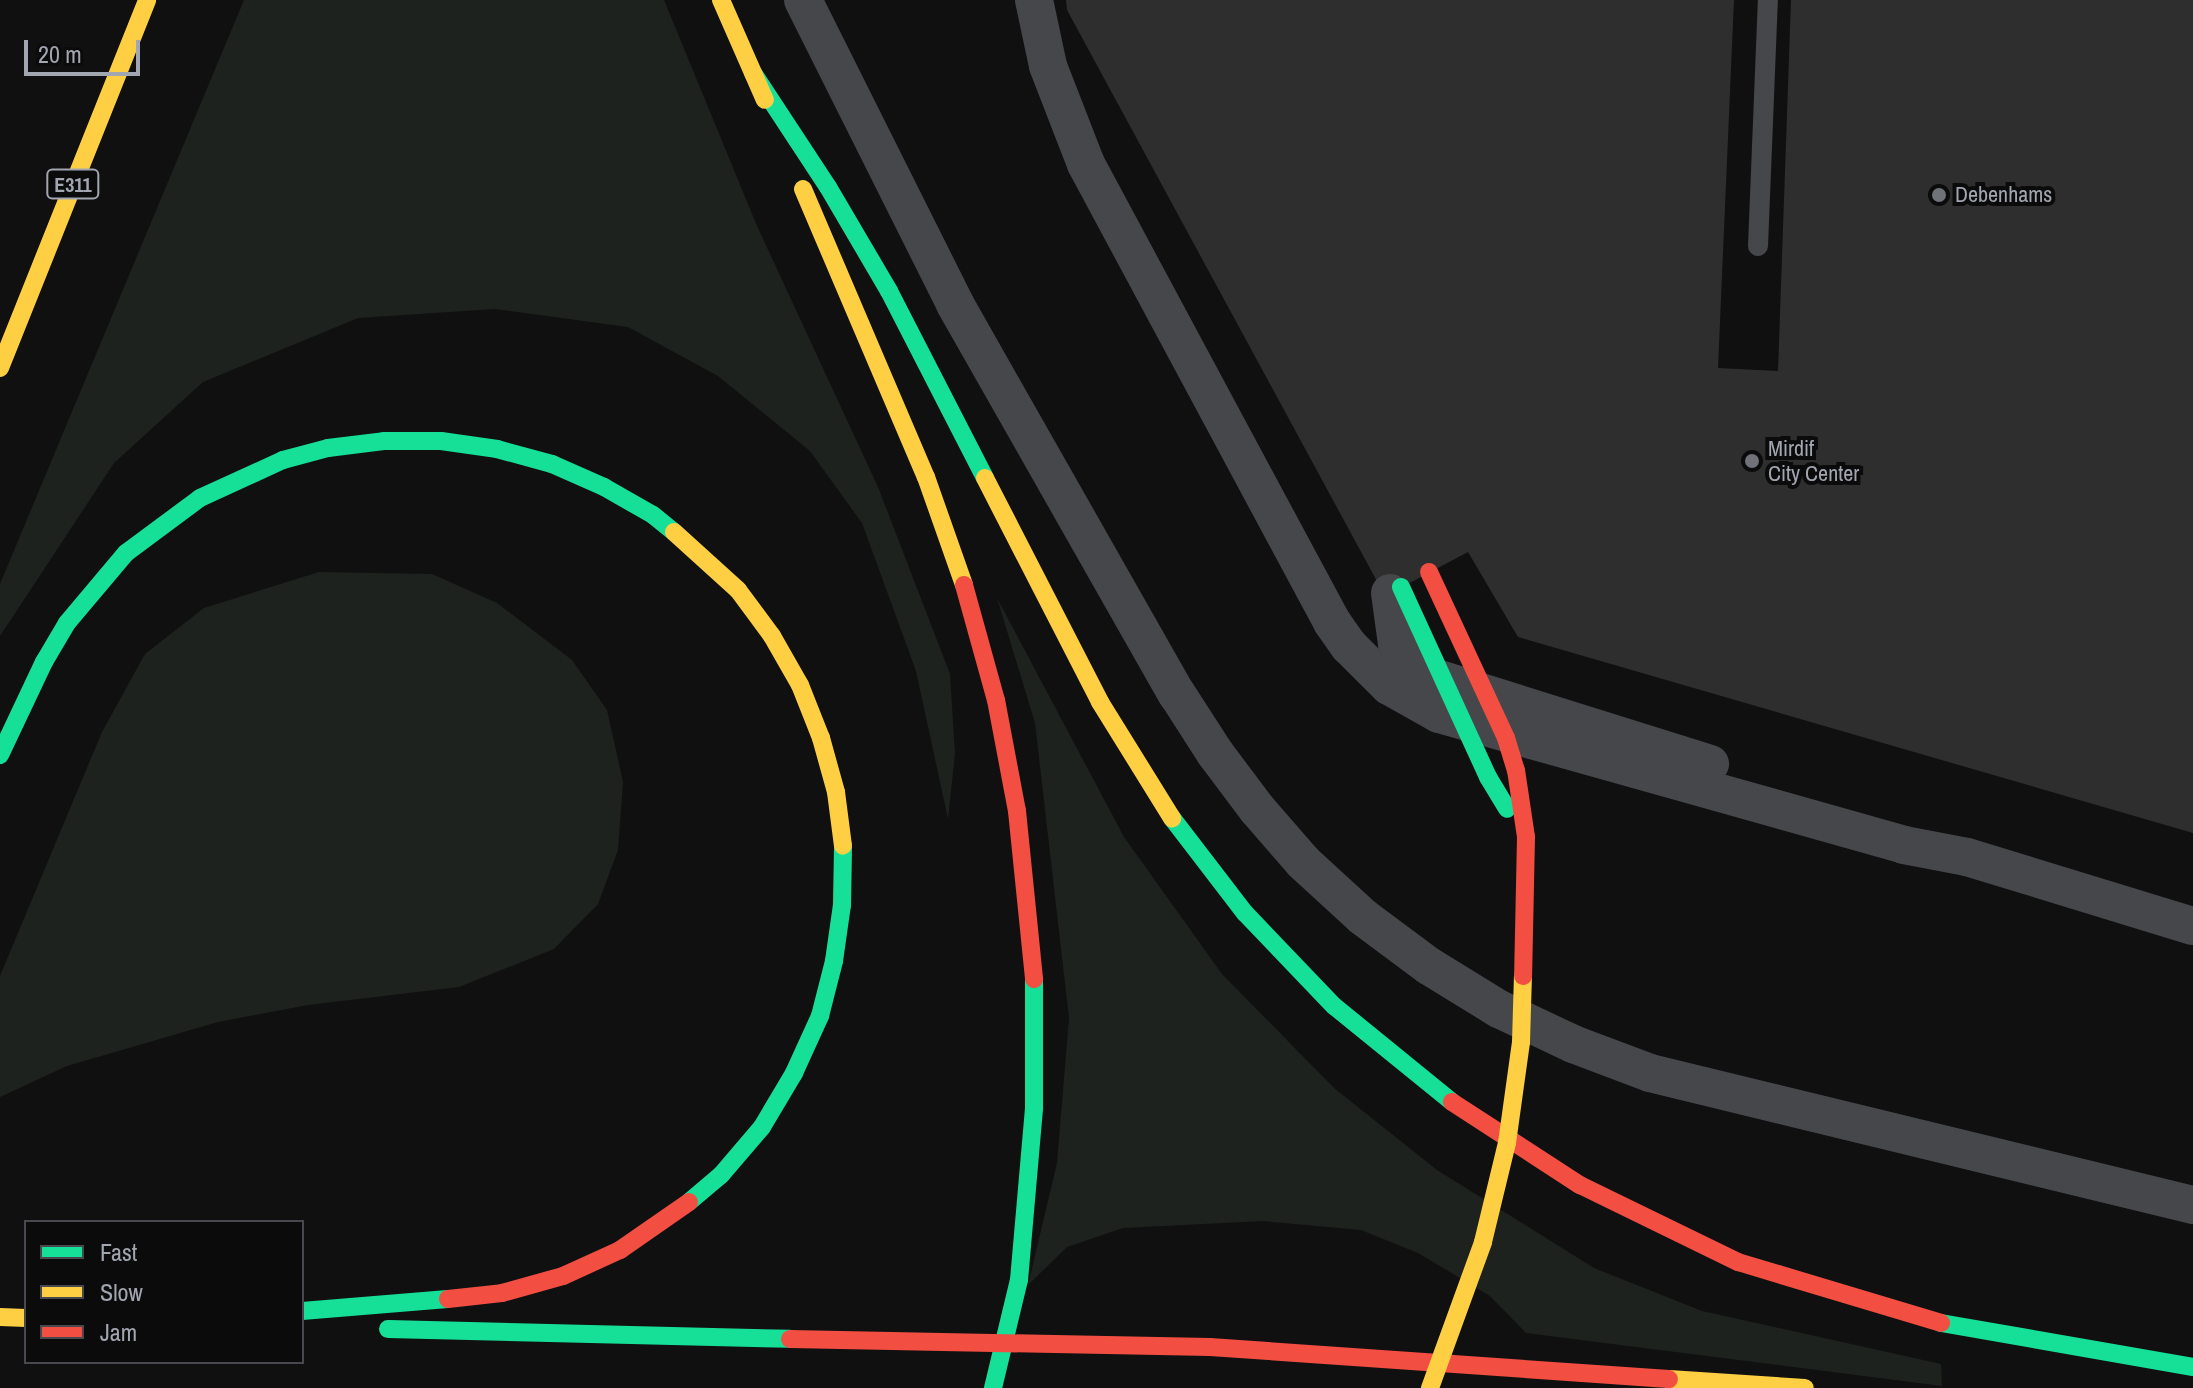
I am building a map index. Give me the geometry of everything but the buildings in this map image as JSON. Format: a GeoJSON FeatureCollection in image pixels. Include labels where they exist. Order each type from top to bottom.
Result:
{"type":"FeatureCollection","features":[{"type":"Feature","properties":{"kind":"highway","name":"E311"},"geometry":{"type":"LineString","coordinates":[[0,368],[147,0]]}},
{"type":"Feature","properties":{"kind":"highway"},"geometry":{"type":"LineString","coordinates":[[721,0],[926,477],[966,590],[996,700],[1017,811],[1031,923],[1036,1015],[1034,1108],[1019,1280],[993,1388]]}},
{"type":"Feature","properties":{"kind":"highway"},"geometry":{"type":"LineString","coordinates":[[753,73],[828,187],[889,291],[1100,702],[1167,812],[1245,913],[1334,1006],[1433,1089],[1505,1139],[1580,1185],[1738,1262],[1896,1312],[1976,1331],[2193,1367]]}},
{"type":"Feature","properties":{"kind":"highway"},"geometry":{"type":"LineString","coordinates":[[0,755],[44,662],[67,623],[116,564],[161,524],[200,498],[283,460],[328,448],[384,441],[441,441],[497,449],[552,464],[604,487],[641,508],[698,551],[738,590],[772,636],[800,685],[821,738],[836,792],[843,849],[842,905],[834,961],[820,1016],[794,1073],[762,1127],[721,1175],[673,1216],[620,1250],[563,1276],[502,1293],[304,1311]]}},
{"type":"Feature","properties":{"kind":"highway"},"geometry":{"type":"LineString","coordinates":[[1429,572],[1506,738],[1516,770],[1526,837]]}},
{"type":"Feature","properties":{"kind":"highway"},"geometry":{"type":"LineString","coordinates":[[1396,590],[1488,777],[1526,837]]}},
{"type":"Feature","properties":{"kind":"highway"},"geometry":{"type":"LineString","coordinates":[[1430,1388],[1483,1242],[1507,1143],[1521,1042],[1526,837],[1538,773],[1530,720],[1514,685]]}},
{"type":"Feature","properties":{"kind":"highway"},"geometry":{"type":"LineString","coordinates":[[0,1317],[24,1318]]}},
{"type":"Feature","properties":{"kind":"highway"},"geometry":{"type":"LineString","coordinates":[[304,1326],[333,1327]]}},
{"type":"Feature","properties":{"kind":"highway"},"geometry":{"type":"LineString","coordinates":[[365,1328],[1210,1347],[1805,1388]]}},
{"type":"Feature","properties":{"kind":"street"},"geometry":{"type":"LineString","coordinates":[[803,0],[955,304],[1177,694],[1257,809],[1303,862],[1363,917],[1429,966],[1499,1009],[1573,1044],[1650,1073],[2193,1205]]}},
{"type":"Feature","properties":{"kind":"street"},"geometry":{"type":"LineString","coordinates":[[1034,0],[1048,66],[1086,164],[1332,622],[1368,667],[1413,702],[1439,714],[1904,845],[1967,857],[2193,926]]}},
{"type":"Feature","properties":{"kind":"street"},"geometry":{"type":"LineString","coordinates":[[1396,590],[1397,644],[1406,660],[1428,677],[1886,818],[1967,857]]}},
{"type":"Feature","properties":{"kind":"lane"},"geometry":{"type":"LineString","coordinates":[[1758,246],[1768,0]]}},
{"type":"Feature","properties":{"kind":"lane"},"geometry":{"type":"LineString","coordinates":[[2135,906],[2193,913]]}},
{"type":"Feature","properties":{"kind":"shaded area"},"geometry":{"type":"Polygon","coordinates":[[[244,0],[664,0],[757,226],[878,487],[950,674],[955,754],[948,819],[916,671],[862,523],[810,451],[718,376],[628,327],[495,309],[358,318],[203,382],[114,463],[0,636],[0,584],[244,0]]]}},
{"type":"Feature","properties":{"kind":"shaded area"},"geometry":{"type":"Polygon","coordinates":[[[319,572],[432,574],[497,603],[572,660],[607,710],[623,782],[618,850],[598,904],[554,949],[459,987],[308,1005],[218,1022],[67,1066],[0,1097],[0,976],[102,732],[145,654],[204,608],[319,572]]]}},
{"type":"Feature","properties":{"kind":"shaded area"},"geometry":{"type":"Polygon","coordinates":[[[997,598],[1124,837],[1222,974],[1334,1088],[1437,1170],[1594,1268],[1702,1311],[1941,1364],[1942,1386],[1526,1333],[1490,1296],[1418,1253],[1361,1230],[1263,1221],[1123,1228],[1067,1247],[1028,1285],[1057,1163],[1069,1018],[1035,723],[997,598]]]}},
{"type":"Feature","properties":{"kind":"traffic: fast"},"geometry":{"type":"LineString","coordinates":[[753,73],[828,187],[889,291],[985,478]]}},
{"type":"Feature","properties":{"kind":"traffic: fast"},"geometry":{"type":"LineString","coordinates":[[0,755],[44,662],[67,623],[126,553],[200,498],[283,460],[328,448],[384,441],[441,441],[497,449],[552,464],[604,487],[653,515],[674,532]]}},
{"type":"Feature","properties":{"kind":"traffic: fast"},"geometry":{"type":"LineString","coordinates":[[1401,587],[1488,777],[1507,809]]}},
{"type":"Feature","properties":{"kind":"traffic: fast"},"geometry":{"type":"LineString","coordinates":[[1172,818],[1245,913],[1334,1006],[1452,1102]]}},
{"type":"Feature","properties":{"kind":"traffic: fast"},"geometry":{"type":"LineString","coordinates":[[689,1202],[721,1175],[762,1127],[794,1073],[820,1016],[834,961],[842,905],[843,846]]}},
{"type":"Feature","properties":{"kind":"traffic: fast"},"geometry":{"type":"LineString","coordinates":[[993,1388],[1019,1280],[1034,1108],[1034,979]]}},
{"type":"Feature","properties":{"kind":"traffic: fast"},"geometry":{"type":"LineString","coordinates":[[304,1311],[448,1299]]}},
{"type":"Feature","properties":{"kind":"traffic: fast"},"geometry":{"type":"LineString","coordinates":[[1941,1323],[2193,1367]]}},
{"type":"Feature","properties":{"kind":"traffic: fast"},"geometry":{"type":"LineString","coordinates":[[388,1329],[790,1339]]}},
{"type":"Feature","properties":{"kind":"traffic: slow"},"geometry":{"type":"LineString","coordinates":[[0,368],[147,0]]}},
{"type":"Feature","properties":{"kind":"traffic: slow"},"geometry":{"type":"LineString","coordinates":[[721,0],[765,100]]}},
{"type":"Feature","properties":{"kind":"traffic: slow"},"geometry":{"type":"LineString","coordinates":[[803,189],[926,477],[964,585]]}},
{"type":"Feature","properties":{"kind":"traffic: slow"},"geometry":{"type":"LineString","coordinates":[[985,478],[1100,702],[1172,818]]}},
{"type":"Feature","properties":{"kind":"traffic: slow"},"geometry":{"type":"LineString","coordinates":[[674,532],[738,590],[772,636],[800,685],[821,738],[836,792],[843,846]]}},
{"type":"Feature","properties":{"kind":"traffic: slow"},"geometry":{"type":"LineString","coordinates":[[1430,1388],[1483,1242],[1507,1143],[1521,1042],[1523,976]]}},
{"type":"Feature","properties":{"kind":"traffic: slow"},"geometry":{"type":"LineString","coordinates":[[0,1317],[24,1318]]}},
{"type":"Feature","properties":{"kind":"traffic: slow"},"geometry":{"type":"LineString","coordinates":[[1669,1379],[1805,1388]]}},
{"type":"Feature","properties":{"kind":"traffic: jam"},"geometry":{"type":"LineString","coordinates":[[1429,572],[1506,738],[1516,770],[1526,837],[1523,976]]}},
{"type":"Feature","properties":{"kind":"traffic: jam"},"geometry":{"type":"LineString","coordinates":[[964,585],[996,700],[1017,811],[1034,979]]}},
{"type":"Feature","properties":{"kind":"traffic: jam"},"geometry":{"type":"LineString","coordinates":[[1452,1102],[1580,1185],[1738,1262],[1941,1323]]}},
{"type":"Feature","properties":{"kind":"traffic: jam"},"geometry":{"type":"LineString","coordinates":[[448,1299],[502,1293],[563,1276],[620,1250],[689,1202]]}},
{"type":"Feature","properties":{"kind":"traffic: jam"},"geometry":{"type":"LineString","coordinates":[[790,1339],[1210,1347]]}},
{"type":"Feature","properties":{"kind":"traffic: jam"},"geometry":{"type":"LineString","coordinates":[[1210,1347],[1669,1379]]}},
{"type":"Feature","properties":{"kind":"place","name":"Debenhams"},"geometry":{"type":"Point","coordinates":[1939,195]}},
{"type":"Feature","properties":{"kind":"place","name":"Mirdif City Center"},"geometry":{"type":"Point","coordinates":[1752,461]}}]}
